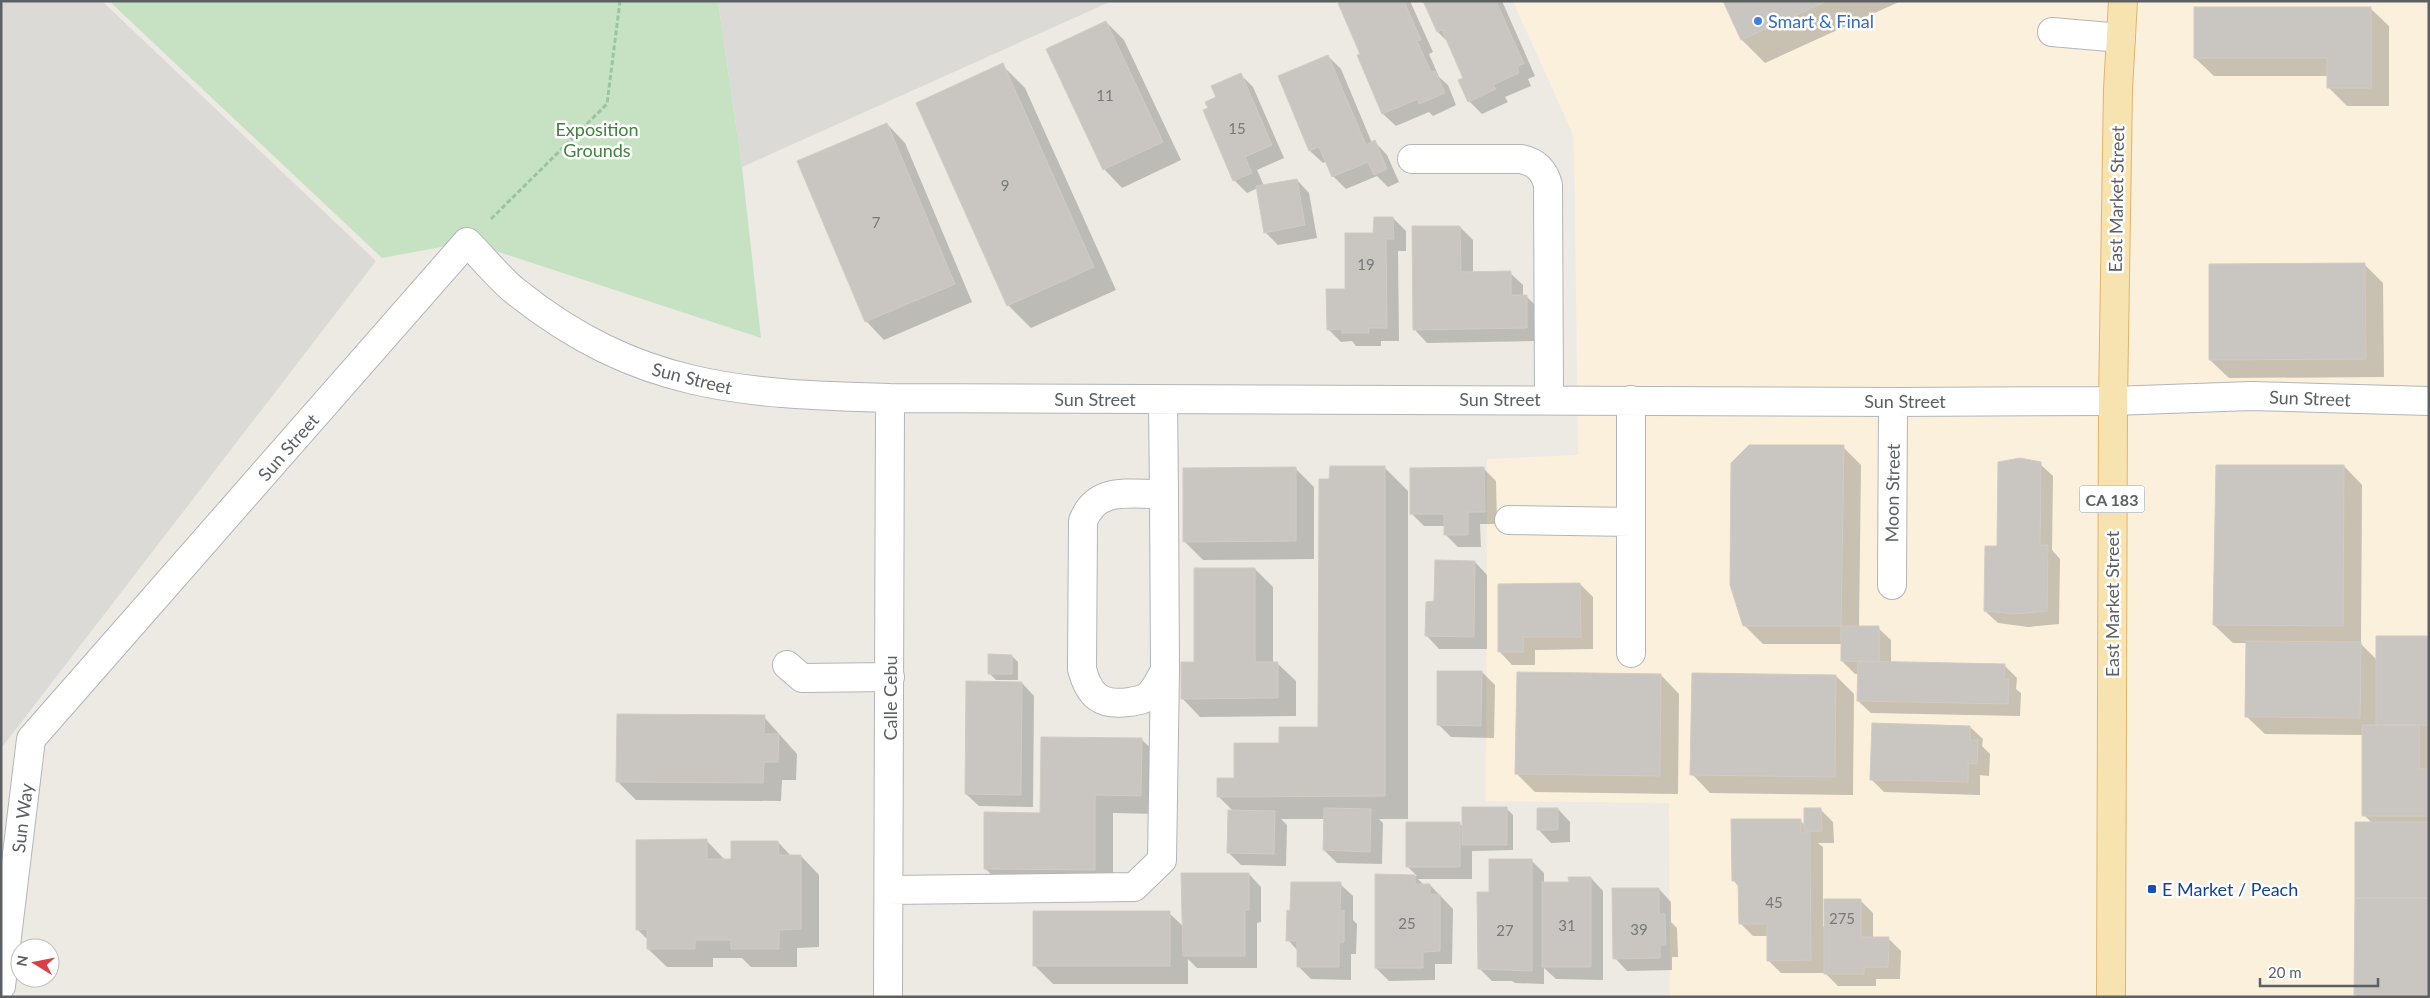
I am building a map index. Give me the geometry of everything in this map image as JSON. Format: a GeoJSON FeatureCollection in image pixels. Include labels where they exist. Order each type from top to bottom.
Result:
{"type":"FeatureCollection","features":[{"type":"Feature","properties":{"kind":"main road","name":"East Market Street"},"geometry":{"type":"LineString","coordinates":[[2111,997],[2113,401],[2118,89],[2123,1]]}},
{"type":"Feature","properties":{"kind":"street"},"geometry":{"type":"LineString","coordinates":[[2052,32],[2121,38]]}},
{"type":"Feature","properties":{"kind":"street"},"geometry":{"type":"LineString","coordinates":[[1412,159],[1521,158],[1536,165],[1546,176],[1548,185],[1549,399]]}},
{"type":"Feature","properties":{"kind":"street","name":"Sun Street"},"geometry":{"type":"LineString","coordinates":[[31,739],[468,242],[514,290],[590,342],[621,358],[687,380],[728,388],[791,395],[890,398],[1163,400],[1549,399],[1893,402],[2113,401],[2251,396],[2429,401]]}},
{"type":"Feature","properties":{"kind":"street","name":"Calle Cebu"},"geometry":{"type":"LineString","coordinates":[[888,997],[890,398]]}},
{"type":"Feature","properties":{"kind":"street"},"geometry":{"type":"LineString","coordinates":[[889,890],[1134,887],[1162,860],[1165,670],[1163,400]]}},
{"type":"Feature","properties":{"kind":"street"},"geometry":{"type":"LineString","coordinates":[[1631,400],[1631,653]]}},
{"type":"Feature","properties":{"kind":"street","name":"Moon Street"},"geometry":{"type":"LineString","coordinates":[[1892,585],[1893,402]]}},
{"type":"Feature","properties":{"kind":"street"},"geometry":{"type":"LineString","coordinates":[[1164,494],[1102,497],[1093,503],[1087,511],[1082,530],[1082,669],[1090,691],[1106,702],[1116,704],[1138,701],[1147,697],[1157,686],[1165,670]]}},
{"type":"Feature","properties":{"kind":"street"},"geometry":{"type":"LineString","coordinates":[[1509,520],[1631,522]]}},
{"type":"Feature","properties":{"kind":"street"},"geometry":{"type":"LineString","coordinates":[[787,665],[802,678],[890,677]]}},
{"type":"Feature","properties":{"kind":"street","name":"Sun Way"},"geometry":{"type":"LineString","coordinates":[[1,986],[31,739]]}},
{"type":"Feature","properties":{"kind":"path"},"geometry":{"type":"LineString","coordinates":[[468,242],[607,104],[620,1]]}},
{"type":"Feature","properties":{"kind":"shaded area"},"geometry":{"type":"Polygon","coordinates":[[[1,1],[102,1],[376,261],[3,746],[1,744],[1,1]]]}},
{"type":"Feature","properties":{"kind":"shaded area"},"geometry":{"type":"Polygon","coordinates":[[[718,1],[1112,1],[742,167],[718,1]]]}},
{"type":"Feature","properties":{"kind":"shaded area"},"geometry":{"type":"Polygon","coordinates":[[[1513,1],[2429,1],[2429,997],[1670,997],[1669,803],[1486,801],[1487,459],[1578,455],[1574,137],[1513,1]]]}},
{"type":"Feature","properties":{"kind":"green space","name":"Exposition Grounds"},"geometry":{"type":"Polygon","coordinates":[[[109,1],[718,1],[742,167],[761,338],[468,242],[382,258],[109,1]]]}},
{"type":"Feature","properties":{"kind":"building"},"geometry":{"type":"Polygon","coordinates":[[[1342,1],[1404,1],[1421,40],[1417,41],[1431,72],[1435,71],[1445,93],[1419,104],[1418,99],[1382,114],[1357,55],[1360,54],[1338,3],[1342,1]]]}},
{"type":"Feature","properties":{"kind":"building"},"geometry":{"type":"Polygon","coordinates":[[[1423,1],[1496,1],[1524,64],[1517,66],[1519,73],[1493,85],[1496,89],[1468,102],[1458,80],[1463,78],[1442,30],[1437,32],[1423,1]]]}},
{"type":"Feature","properties":{"kind":"building","name":"Smart & Final"},"geometry":{"type":"Polygon","coordinates":[[[1723,1],[1827,1],[1741,40],[1723,1]]]}},
{"type":"Feature","properties":{"kind":"building"},"geometry":{"type":"Polygon","coordinates":[[[2194,7],[2371,7],[2371,88],[2327,88],[2327,58],[2194,58],[2194,7]]]}},
{"type":"Feature","properties":{"kind":"building"},"geometry":{"type":"Polygon","coordinates":[[[1106,21],[1163,142],[1103,170],[1046,49],[1106,21]]]}},
{"type":"Feature","properties":{"kind":"building"},"geometry":{"type":"Polygon","coordinates":[[[1328,55],[1366,145],[1375,140],[1387,169],[1374,175],[1368,162],[1332,177],[1319,147],[1309,151],[1278,76],[1328,55]]]}},
{"type":"Feature","properties":{"kind":"building"},"geometry":{"type":"Polygon","coordinates":[[[1003,63],[1094,267],[1007,306],[916,103],[1003,63]]]}},
{"type":"Feature","properties":{"kind":"building"},"geometry":{"type":"Polygon","coordinates":[[[1241,73],[1272,145],[1245,157],[1252,173],[1233,181],[1203,110],[1208,108],[1205,102],[1216,97],[1211,86],[1241,73]]]}},
{"type":"Feature","properties":{"kind":"building"},"geometry":{"type":"Polygon","coordinates":[[[887,123],[955,284],[865,322],[797,161],[887,123]]]}},
{"type":"Feature","properties":{"kind":"building"},"geometry":{"type":"Polygon","coordinates":[[[1297,179],[1305,225],[1264,233],[1256,186],[1297,179]]]}},
{"type":"Feature","properties":{"kind":"building"},"geometry":{"type":"Polygon","coordinates":[[[1374,217],[1393,217],[1394,239],[1386,239],[1387,328],[1369,328],[1369,333],[1342,333],[1342,329],[1327,330],[1326,289],[1345,289],[1345,233],[1373,233],[1374,217]]]}},
{"type":"Feature","properties":{"kind":"building"},"geometry":{"type":"Polygon","coordinates":[[[1412,226],[1460,226],[1461,272],[1511,271],[1511,295],[1527,295],[1527,328],[1413,330],[1412,226]]]}},
{"type":"Feature","properties":{"kind":"building"},"geometry":{"type":"Polygon","coordinates":[[[2365,263],[2366,359],[2209,360],[2209,264],[2365,263]]]}},
{"type":"Feature","properties":{"kind":"building"},"geometry":{"type":"Polygon","coordinates":[[[1749,445],[1844,445],[1841,626],[1743,626],[1730,585],[1731,463],[1749,445]]]}},
{"type":"Feature","properties":{"kind":"building"},"geometry":{"type":"Polygon","coordinates":[[[2020,458],[2041,462],[2040,545],[2048,545],[2047,611],[2015,614],[1984,611],[1985,546],[1997,546],[1998,462],[2020,458]]]}},
{"type":"Feature","properties":{"kind":"building"},"geometry":{"type":"Polygon","coordinates":[[[2216,465],[2344,465],[2343,626],[2213,625],[2216,465]]]}},
{"type":"Feature","properties":{"kind":"building"},"geometry":{"type":"Polygon","coordinates":[[[1330,466],[1385,466],[1385,796],[1217,797],[1217,778],[1234,778],[1234,743],[1279,743],[1279,727],[1318,727],[1319,479],[1329,479],[1330,466]]]}},
{"type":"Feature","properties":{"kind":"building"},"geometry":{"type":"Polygon","coordinates":[[[1296,467],[1296,541],[1183,542],[1183,468],[1296,467]]]}},
{"type":"Feature","properties":{"kind":"building"},"geometry":{"type":"Polygon","coordinates":[[[1484,467],[1485,512],[1468,512],[1468,535],[1444,535],[1444,514],[1410,514],[1410,468],[1484,467]]]}},
{"type":"Feature","properties":{"kind":"building"},"geometry":{"type":"Polygon","coordinates":[[[1435,560],[1475,561],[1474,637],[1425,636],[1426,602],[1434,601],[1435,560]]]}},
{"type":"Feature","properties":{"kind":"building"},"geometry":{"type":"Polygon","coordinates":[[[1194,568],[1255,568],[1255,662],[1278,662],[1278,698],[1181,699],[1181,662],[1194,662],[1194,568]]]}},
{"type":"Feature","properties":{"kind":"building"},"geometry":{"type":"Polygon","coordinates":[[[1580,583],[1581,637],[1523,637],[1523,652],[1498,652],[1498,584],[1580,583]]]}},
{"type":"Feature","properties":{"kind":"building"},"geometry":{"type":"Polygon","coordinates":[[[1841,626],[1879,626],[1879,662],[1841,661],[1841,626]]]}},
{"type":"Feature","properties":{"kind":"building"},"geometry":{"type":"Polygon","coordinates":[[[2376,636],[2429,636],[2429,725],[2376,725],[2376,636]]]}},
{"type":"Feature","properties":{"kind":"building"},"geometry":{"type":"Polygon","coordinates":[[[2246,641],[2361,642],[2360,718],[2245,717],[2246,641]]]}},
{"type":"Feature","properties":{"kind":"building"},"geometry":{"type":"Polygon","coordinates":[[[988,654],[1012,655],[1012,674],[988,674],[988,654]]]}},
{"type":"Feature","properties":{"kind":"building"},"geometry":{"type":"Polygon","coordinates":[[[1858,661],[2005,664],[2004,679],[2009,679],[2008,704],[1857,701],[1858,661]]]}},
{"type":"Feature","properties":{"kind":"building"},"geometry":{"type":"Polygon","coordinates":[[[1437,671],[1482,671],[1481,726],[1437,725],[1437,671]]]}},
{"type":"Feature","properties":{"kind":"building"},"geometry":{"type":"Polygon","coordinates":[[[1517,672],[1661,674],[1660,776],[1515,774],[1517,672]]]}},
{"type":"Feature","properties":{"kind":"building"},"geometry":{"type":"Polygon","coordinates":[[[1692,673],[1836,675],[1835,777],[1690,775],[1692,673]]]}},
{"type":"Feature","properties":{"kind":"building"},"geometry":{"type":"Polygon","coordinates":[[[966,681],[1022,682],[1021,795],[965,794],[966,681]]]}},
{"type":"Feature","properties":{"kind":"building"},"geometry":{"type":"Polygon","coordinates":[[[617,714],[765,715],[764,734],[779,734],[778,762],[764,762],[763,783],[616,782],[617,714]]]}},
{"type":"Feature","properties":{"kind":"building"},"geometry":{"type":"Polygon","coordinates":[[[1872,723],[1970,726],[1970,740],[1978,740],[1977,764],[1968,763],[1968,782],[1870,780],[1872,723]]]}},
{"type":"Feature","properties":{"kind":"building"},"geometry":{"type":"Polygon","coordinates":[[[2362,725],[2419,725],[2419,769],[2429,769],[2429,816],[2362,816],[2362,725]]]}},
{"type":"Feature","properties":{"kind":"building"},"geometry":{"type":"Polygon","coordinates":[[[1041,737],[1142,738],[1141,796],[1095,795],[1095,870],[984,869],[984,812],[1040,813],[1041,737]]]}},
{"type":"Feature","properties":{"kind":"building"},"geometry":{"type":"Polygon","coordinates":[[[1462,807],[1507,807],[1507,845],[1462,845],[1462,807]]]}},
{"type":"Feature","properties":{"kind":"building"},"geometry":{"type":"Polygon","coordinates":[[[1324,808],[1371,809],[1370,852],[1323,850],[1324,808]]]}},
{"type":"Feature","properties":{"kind":"building"},"geometry":{"type":"Polygon","coordinates":[[[1537,808],[1558,808],[1558,830],[1537,830],[1537,808]]]}},
{"type":"Feature","properties":{"kind":"building"},"geometry":{"type":"Polygon","coordinates":[[[1804,808],[1821,808],[1822,831],[1804,831],[1804,808]]]}},
{"type":"Feature","properties":{"kind":"building"},"geometry":{"type":"Polygon","coordinates":[[[1228,810],[1275,811],[1274,854],[1227,853],[1228,810]]]}},
{"type":"Feature","properties":{"kind":"building"},"geometry":{"type":"Polygon","coordinates":[[[1731,819],[1801,819],[1801,833],[1810,833],[1811,960],[1767,961],[1767,924],[1739,924],[1738,881],[1732,881],[1731,819]]]}},
{"type":"Feature","properties":{"kind":"building"},"geometry":{"type":"Polygon","coordinates":[[[1406,822],[1460,822],[1460,867],[1406,867],[1406,822]]]}},
{"type":"Feature","properties":{"kind":"building"},"geometry":{"type":"Polygon","coordinates":[[[2355,822],[2429,822],[2429,898],[2355,898],[2355,822]]]}},
{"type":"Feature","properties":{"kind":"building"},"geometry":{"type":"Polygon","coordinates":[[[707,839],[707,859],[731,859],[731,841],[778,841],[779,855],[801,855],[801,929],[779,930],[779,949],[731,949],[731,940],[695,940],[695,949],[647,949],[647,929],[636,930],[636,840],[707,839]]]}},
{"type":"Feature","properties":{"kind":"building"},"geometry":{"type":"Polygon","coordinates":[[[1489,859],[1532,859],[1532,971],[1478,969],[1477,892],[1489,892],[1489,859]]]}},
{"type":"Feature","properties":{"kind":"building"},"geometry":{"type":"Polygon","coordinates":[[[1181,873],[1249,873],[1249,910],[1245,910],[1245,956],[1183,956],[1181,873]]]}},
{"type":"Feature","properties":{"kind":"building"},"geometry":{"type":"Polygon","coordinates":[[[1375,874],[1415,875],[1415,884],[1430,884],[1430,894],[1440,895],[1440,951],[1423,952],[1423,968],[1375,968],[1375,874]]]}},
{"type":"Feature","properties":{"kind":"building"},"geometry":{"type":"Polygon","coordinates":[[[1568,877],[1591,877],[1591,967],[1542,967],[1542,882],[1569,882],[1568,877]]]}},
{"type":"Feature","properties":{"kind":"building"},"geometry":{"type":"Polygon","coordinates":[[[1291,882],[1341,882],[1340,911],[1344,910],[1344,942],[1339,942],[1339,967],[1297,967],[1297,941],[1286,941],[1287,910],[1290,911],[1291,882]]]}},
{"type":"Feature","properties":{"kind":"building"},"geometry":{"type":"Polygon","coordinates":[[[1612,888],[1659,888],[1659,914],[1665,914],[1666,945],[1660,945],[1660,958],[1613,959],[1612,888]]]}},
{"type":"Feature","properties":{"kind":"building"},"geometry":{"type":"Polygon","coordinates":[[[2355,898],[2429,898],[2429,995],[2354,995],[2355,898]]]}},
{"type":"Feature","properties":{"kind":"building"},"geometry":{"type":"Polygon","coordinates":[[[1824,899],[1861,899],[1861,937],[1889,937],[1888,967],[1864,967],[1864,974],[1824,974],[1824,899]]]}},
{"type":"Feature","properties":{"kind":"building"},"geometry":{"type":"Polygon","coordinates":[[[1033,911],[1170,911],[1170,966],[1033,966],[1033,911]]]}},
{"type":"Feature","properties":{"kind":"place","name":"Smart & Final"},"geometry":{"type":"Point","coordinates":[1758,21]}},
{"type":"Feature","properties":{"kind":"place","name":"E Market / Peach"},"geometry":{"type":"Point","coordinates":[2152,889]}}]}
